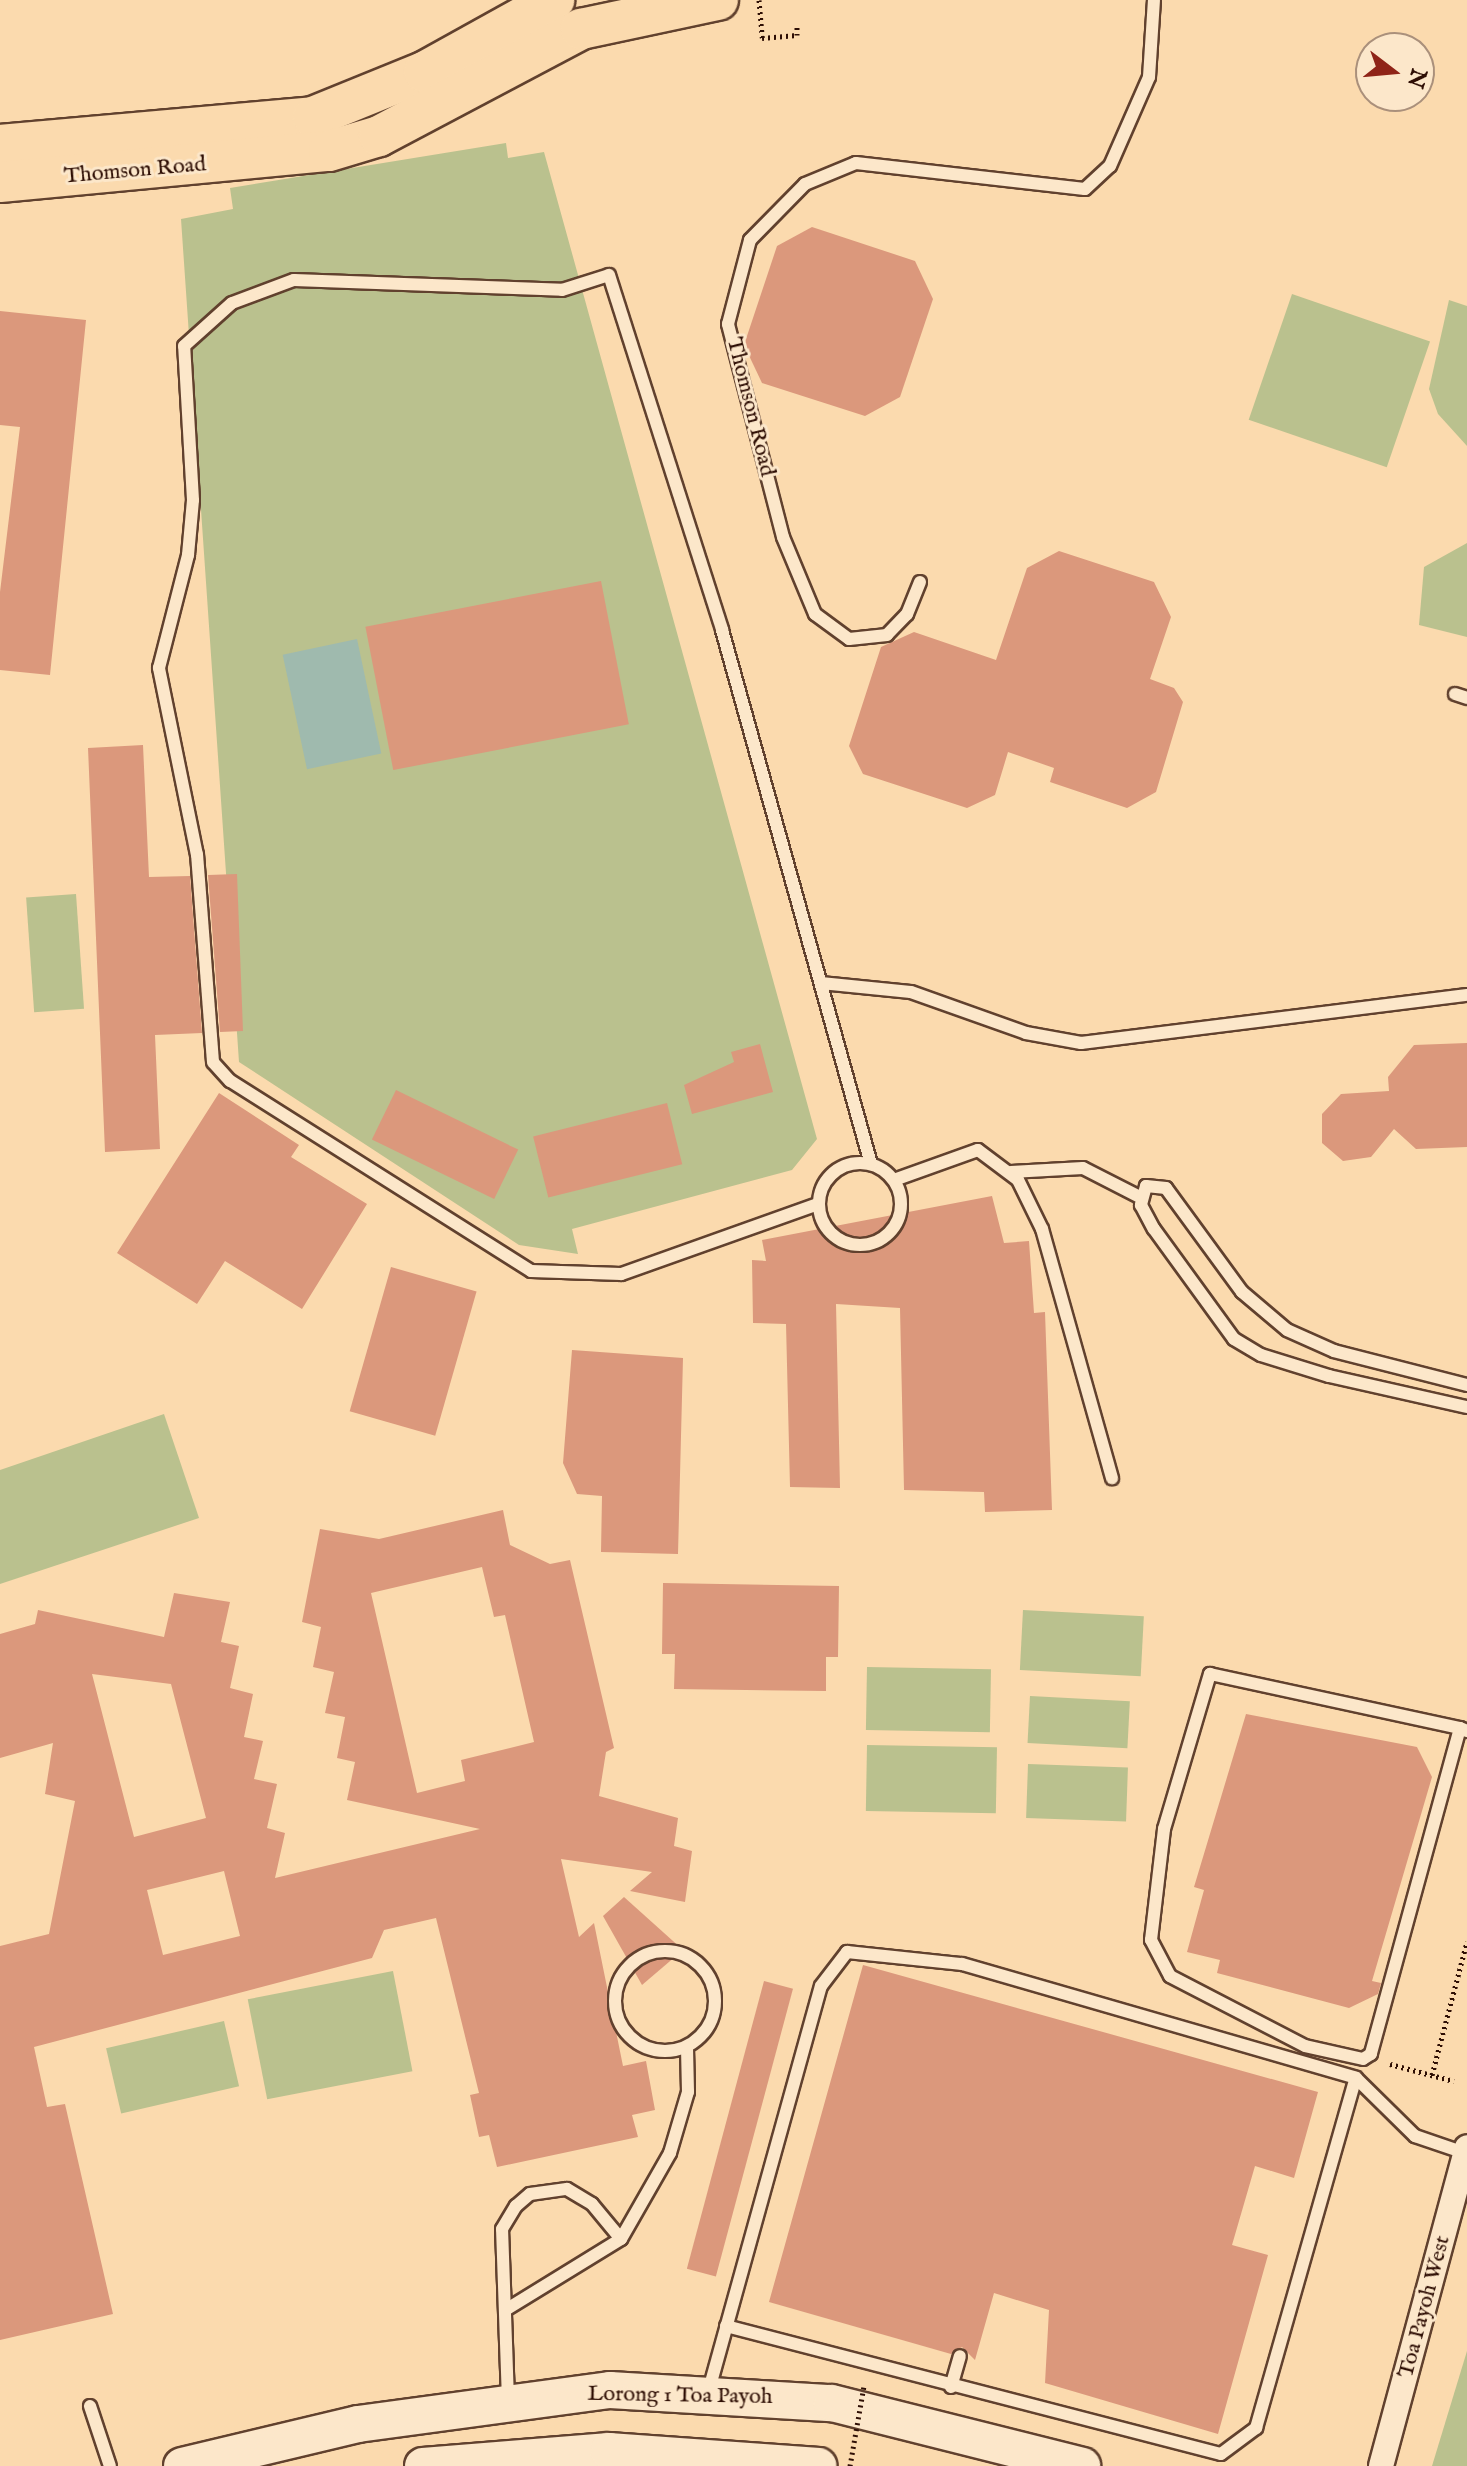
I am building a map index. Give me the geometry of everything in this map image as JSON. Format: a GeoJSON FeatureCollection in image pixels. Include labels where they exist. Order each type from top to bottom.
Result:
{"type":"FeatureCollection","features":[{"type":"Feature","properties":{"kind":"main road","name":"Thomson Road"},"geometry":{"type":"LineString","coordinates":[[0,145],[313,117],[424,72],[554,0]]}},
{"type":"Feature","properties":{"kind":"main road","name":"Thomson Road"},"geometry":{"type":"LineString","coordinates":[[0,182],[329,151],[379,136],[581,29],[718,0]]}},
{"type":"Feature","properties":{"kind":"main road","name":"Lorong 1 Toa Payoh"},"geometry":{"type":"LineString","coordinates":[[182,2466],[358,2424],[610,2390],[708,2393],[832,2403],[1082,2466]]}},
{"type":"Feature","properties":{"kind":"main road"},"geometry":{"type":"LineString","coordinates":[[423,2466],[609,2451],[818,2466]]}},
{"type":"Feature","properties":{"kind":"street","name":"Toa Payoh West"},"geometry":{"type":"LineString","coordinates":[[1381,2466],[1466,2150]]}},
{"type":"Feature","properties":{"kind":"lane","name":"Thomson Road"},"geometry":{"type":"LineString","coordinates":[[920,582],[907,614],[887,635],[849,639],[815,614],[783,537],[728,324],[750,240],[805,184],[856,163],[1085,189],[1110,166],[1149,77],[1154,0]]}},
{"type":"Feature","properties":{"kind":"lane"},"geometry":{"type":"LineString","coordinates":[[818,1204],[827,1231],[865,1246],[898,1221],[894,1180],[871,1164],[722,630],[609,275],[562,290],[294,280],[232,303],[184,346],[193,500],[188,555],[159,668],[197,855],[213,1062],[230,1081],[531,1271],[621,1274],[818,1204],[835,1171],[871,1164]]}},
{"type":"Feature","properties":{"kind":"lane"},"geometry":{"type":"LineString","coordinates":[[821,983],[911,992],[1026,1033],[1081,1043],[1467,995]]}},
{"type":"Feature","properties":{"kind":"lane"},"geometry":{"type":"LineString","coordinates":[[894,1180],[978,1150],[1011,1172],[1042,1229],[1112,1478]]}},
{"type":"Feature","properties":{"kind":"lane"},"geometry":{"type":"LineString","coordinates":[[1011,1172],[1083,1168],[1140,1197],[1178,1271],[1234,1339],[1329,1376],[1467,1407]]}},
{"type":"Feature","properties":{"kind":"lane"},"geometry":{"type":"LineString","coordinates":[[1140,1197],[1152,1184],[1166,1188],[1242,1292],[1287,1330],[1334,1351],[1467,1385]]}},
{"type":"Feature","properties":{"kind":"lane"},"geometry":{"type":"LineString","coordinates":[[1210,1674],[1463,1730],[1371,2054],[1363,2059],[1305,2046],[1170,1976],[1151,1940],[1164,1829],[1210,1674]]}},
{"type":"Feature","properties":{"kind":"lane"},"geometry":{"type":"LineString","coordinates":[[708,2393],[821,1986],[847,1952],[962,1964],[1356,2078],[1415,2136],[1466,2150]]}},
{"type":"Feature","properties":{"kind":"lane"},"geometry":{"type":"LineString","coordinates":[[507,2309],[621,2239],[670,2153],[688,2092],[687,2047],[715,2013],[706,1969],[688,1955],[644,1955],[616,1989],[620,2022],[643,2047],[687,2047]]}},
{"type":"Feature","properties":{"kind":"lane"},"geometry":{"type":"LineString","coordinates":[[726,2326],[1211,2456],[1251,2435],[1356,2078]]}},
{"type":"Feature","properties":{"kind":"lane"},"geometry":{"type":"LineString","coordinates":[[508,2402],[502,2229],[530,2194],[567,2189],[583,2195],[621,2239]]}},
{"type":"Feature","properties":{"kind":"lane"},"geometry":{"type":"LineString","coordinates":[[951,2387],[960,2356]]}},
{"type":"Feature","properties":{"kind":"lane"},"geometry":{"type":"LineString","coordinates":[[90,2406],[110,2466]]}},
{"type":"Feature","properties":{"kind":"path"},"geometry":{"type":"LineString","coordinates":[[759,0],[762,38],[797,35],[797,27]]}},
{"type":"Feature","properties":{"kind":"path"},"geometry":{"type":"LineString","coordinates":[[1432,2075],[1467,1942]]}},
{"type":"Feature","properties":{"kind":"path"},"geometry":{"type":"LineString","coordinates":[[1390,2064],[1454,2081]]}},
{"type":"Feature","properties":{"kind":"path"},"geometry":{"type":"LineString","coordinates":[[850,2466],[864,2386]]}},
{"type":"Feature","properties":{"kind":"green space"},"geometry":{"type":"Polygon","coordinates":[[[506,143],[508,158],[544,152],[817,1139],[792,1170],[572,1229],[578,1254],[519,1245],[239,1062],[181,219],[233,209],[230,188],[506,143]]]}},
{"type":"Feature","properties":{"kind":"green space"},"geometry":{"type":"Polygon","coordinates":[[[1292,294],[1430,342],[1387,467],[1249,420],[1292,294]]]}},
{"type":"Feature","properties":{"kind":"green space"},"geometry":{"type":"Polygon","coordinates":[[[1449,300],[1467,306],[1467,446],[1438,414],[1429,389],[1449,300]]]}},
{"type":"Feature","properties":{"kind":"green space"},"geometry":{"type":"Polygon","coordinates":[[[1467,543],[1467,637],[1419,625],[1424,567],[1467,543]]]}},
{"type":"Feature","properties":{"kind":"green space"},"geometry":{"type":"Polygon","coordinates":[[[76,894],[84,1009],[34,1012],[26,897],[76,894]]]}},
{"type":"Feature","properties":{"kind":"green space"},"geometry":{"type":"Polygon","coordinates":[[[164,1414],[199,1518],[0,1584],[0,1470],[164,1414]]]}},
{"type":"Feature","properties":{"kind":"green space"},"geometry":{"type":"Polygon","coordinates":[[[1023,1610],[1144,1616],[1141,1676],[1020,1670],[1023,1610]]]}},
{"type":"Feature","properties":{"kind":"green space"},"geometry":{"type":"Polygon","coordinates":[[[867,1667],[991,1669],[990,1732],[866,1730],[867,1667]]]}},
{"type":"Feature","properties":{"kind":"green space"},"geometry":{"type":"Polygon","coordinates":[[[1030,1696],[1130,1701],[1127,1748],[1028,1743],[1030,1696]]]}},
{"type":"Feature","properties":{"kind":"green space"},"geometry":{"type":"Polygon","coordinates":[[[867,1745],[997,1747],[996,1813],[866,1811],[867,1745]]]}},
{"type":"Feature","properties":{"kind":"green space"},"geometry":{"type":"Polygon","coordinates":[[[1028,1764],[1128,1767],[1126,1821],[1026,1818],[1028,1764]]]}},
{"type":"Feature","properties":{"kind":"green space"},"geometry":{"type":"Polygon","coordinates":[[[393,1971],[412,2071],[267,2099],[248,1999],[393,1971]]]}},
{"type":"Feature","properties":{"kind":"green space"},"geometry":{"type":"Polygon","coordinates":[[[224,2021],[239,2086],[121,2114],[106,2048],[224,2021]]]}},
{"type":"Feature","properties":{"kind":"green space"},"geometry":{"type":"Polygon","coordinates":[[[1467,2351],[1467,2466],[1432,2466],[1467,2351]]]}},
{"type":"Feature","properties":{"kind":"shaded area"},"geometry":{"type":"Polygon","coordinates":[[[357,639],[381,753],[307,769],[283,655],[357,639]]]}},
{"type":"Feature","properties":{"kind":"building"},"geometry":{"type":"Polygon","coordinates":[[[812,227],[915,261],[933,299],[900,397],[865,416],[762,383],[744,345],[777,246],[812,227]]]}},
{"type":"Feature","properties":{"kind":"building"},"geometry":{"type":"Polygon","coordinates":[[[0,311],[86,320],[50,675],[0,670],[0,592],[20,427],[0,425],[0,311]]]}},
{"type":"Feature","properties":{"kind":"building"},"geometry":{"type":"Polygon","coordinates":[[[1059,551],[1154,582],[1171,617],[1150,679],[1174,688],[1183,702],[1156,792],[1127,808],[1050,782],[1054,768],[1008,752],[995,795],[967,808],[863,774],[849,746],[881,647],[914,632],[996,660],[1027,568],[1059,551]]]}},
{"type":"Feature","properties":{"kind":"building"},"geometry":{"type":"Polygon","coordinates":[[[601,581],[629,724],[393,770],[365,627],[601,581]]]}},
{"type":"Feature","properties":{"kind":"building"},"geometry":{"type":"Polygon","coordinates":[[[143,745],[149,877],[190,876],[202,1033],[155,1035],[160,1149],[105,1152],[88,748],[143,745]]]}},
{"type":"Feature","properties":{"kind":"building"},"geometry":{"type":"Polygon","coordinates":[[[237,874],[243,1031],[220,1032],[208,875],[237,874]]]}},
{"type":"Feature","properties":{"kind":"building"},"geometry":{"type":"Polygon","coordinates":[[[1467,1043],[1467,1147],[1416,1149],[1394,1129],[1371,1157],[1343,1161],[1322,1143],[1322,1114],[1341,1094],[1389,1091],[1388,1077],[1414,1045],[1467,1043]]]}},
{"type":"Feature","properties":{"kind":"building"},"geometry":{"type":"Polygon","coordinates":[[[760,1044],[773,1092],[692,1114],[684,1085],[734,1062],[731,1052],[760,1044]]]}},
{"type":"Feature","properties":{"kind":"building"},"geometry":{"type":"Polygon","coordinates":[[[396,1090],[518,1150],[494,1199],[372,1139],[396,1090]]]}},
{"type":"Feature","properties":{"kind":"building"},"geometry":{"type":"Polygon","coordinates":[[[219,1093],[299,1145],[291,1157],[367,1204],[302,1309],[225,1261],[197,1304],[117,1253],[219,1093]]]}},
{"type":"Feature","properties":{"kind":"building"},"geometry":{"type":"Polygon","coordinates":[[[667,1103],[682,1164],[548,1198],[533,1136],[667,1103]]]}},
{"type":"Feature","properties":{"kind":"building"},"geometry":{"type":"Polygon","coordinates":[[[992,1196],[1004,1243],[1029,1241],[1034,1313],[1045,1312],[1052,1510],[985,1512],[984,1492],[904,1490],[900,1308],[836,1304],[840,1488],[790,1487],[786,1324],[753,1323],[752,1260],[766,1261],[762,1240],[992,1196]]]}},
{"type":"Feature","properties":{"kind":"building"},"geometry":{"type":"Polygon","coordinates":[[[391,1267],[477,1292],[435,1436],[350,1411],[391,1267]]]}},
{"type":"Feature","properties":{"kind":"building"},"geometry":{"type":"Polygon","coordinates":[[[572,1350],[683,1358],[678,1554],[601,1552],[602,1496],[577,1494],[563,1463],[572,1350]]]}},
{"type":"Feature","properties":{"kind":"building"},"geometry":{"type":"Polygon","coordinates":[[[503,1510],[510,1545],[550,1564],[570,1560],[614,1748],[606,1752],[599,1796],[678,1818],[674,1846],[692,1851],[685,1902],[630,1891],[652,1872],[561,1859],[579,1937],[594,1923],[623,2066],[646,2061],[655,2110],[632,2115],[638,2137],[497,2167],[489,2135],[479,2137],[470,2095],[479,2093],[436,1918],[384,1930],[372,1958],[34,2047],[47,2107],[65,2104],[113,2314],[0,2340],[0,1946],[49,1934],[75,1801],[45,1794],[53,1743],[0,1758],[0,1634],[35,1624],[38,1610],[164,1637],[174,1593],[230,1602],[221,1642],[239,1646],[230,1688],[253,1694],[244,1737],[263,1741],[254,1779],[277,1784],[267,1828],[285,1833],[275,1878],[480,1829],[347,1800],[355,1762],[337,1758],[345,1717],[325,1713],[334,1672],[313,1667],[321,1627],[302,1622],[320,1529],[379,1539],[503,1510]],[[482,1567],[371,1593],[417,1793],[465,1781],[461,1760],[534,1742],[505,1615],[494,1617],[482,1567]],[[92,1674],[134,1837],[206,1818],[171,1684],[92,1674]],[[224,1871],[147,1890],[163,1955],[240,1936],[224,1871]]]}},
{"type":"Feature","properties":{"kind":"building"},"geometry":{"type":"Polygon","coordinates":[[[663,1583],[839,1586],[838,1657],[826,1657],[826,1691],[674,1689],[675,1654],[662,1654],[663,1583]]]}},
{"type":"Feature","properties":{"kind":"building"},"geometry":{"type":"Polygon","coordinates":[[[1246,1714],[1417,1747],[1432,1777],[1372,1981],[1381,1983],[1378,1994],[1349,2008],[1217,1973],[1220,1960],[1187,1952],[1204,1890],[1194,1887],[1246,1714]]]}},
{"type":"Feature","properties":{"kind":"building"},"geometry":{"type":"Polygon","coordinates":[[[624,1897],[683,1950],[642,1985],[603,1916],[624,1897]]]}},
{"type":"Feature","properties":{"kind":"building"},"geometry":{"type":"Polygon","coordinates":[[[863,1965],[1318,2092],[1294,2178],[1255,2166],[1232,2245],[1268,2255],[1218,2434],[1045,2383],[1049,2310],[994,2293],[975,2360],[962,2347],[951,2354],[769,2302],[863,1965]]]}},
{"type":"Feature","properties":{"kind":"building"},"geometry":{"type":"Polygon","coordinates":[[[764,1981],[793,1989],[716,2277],[687,2269],[764,1981]]]}}]}
